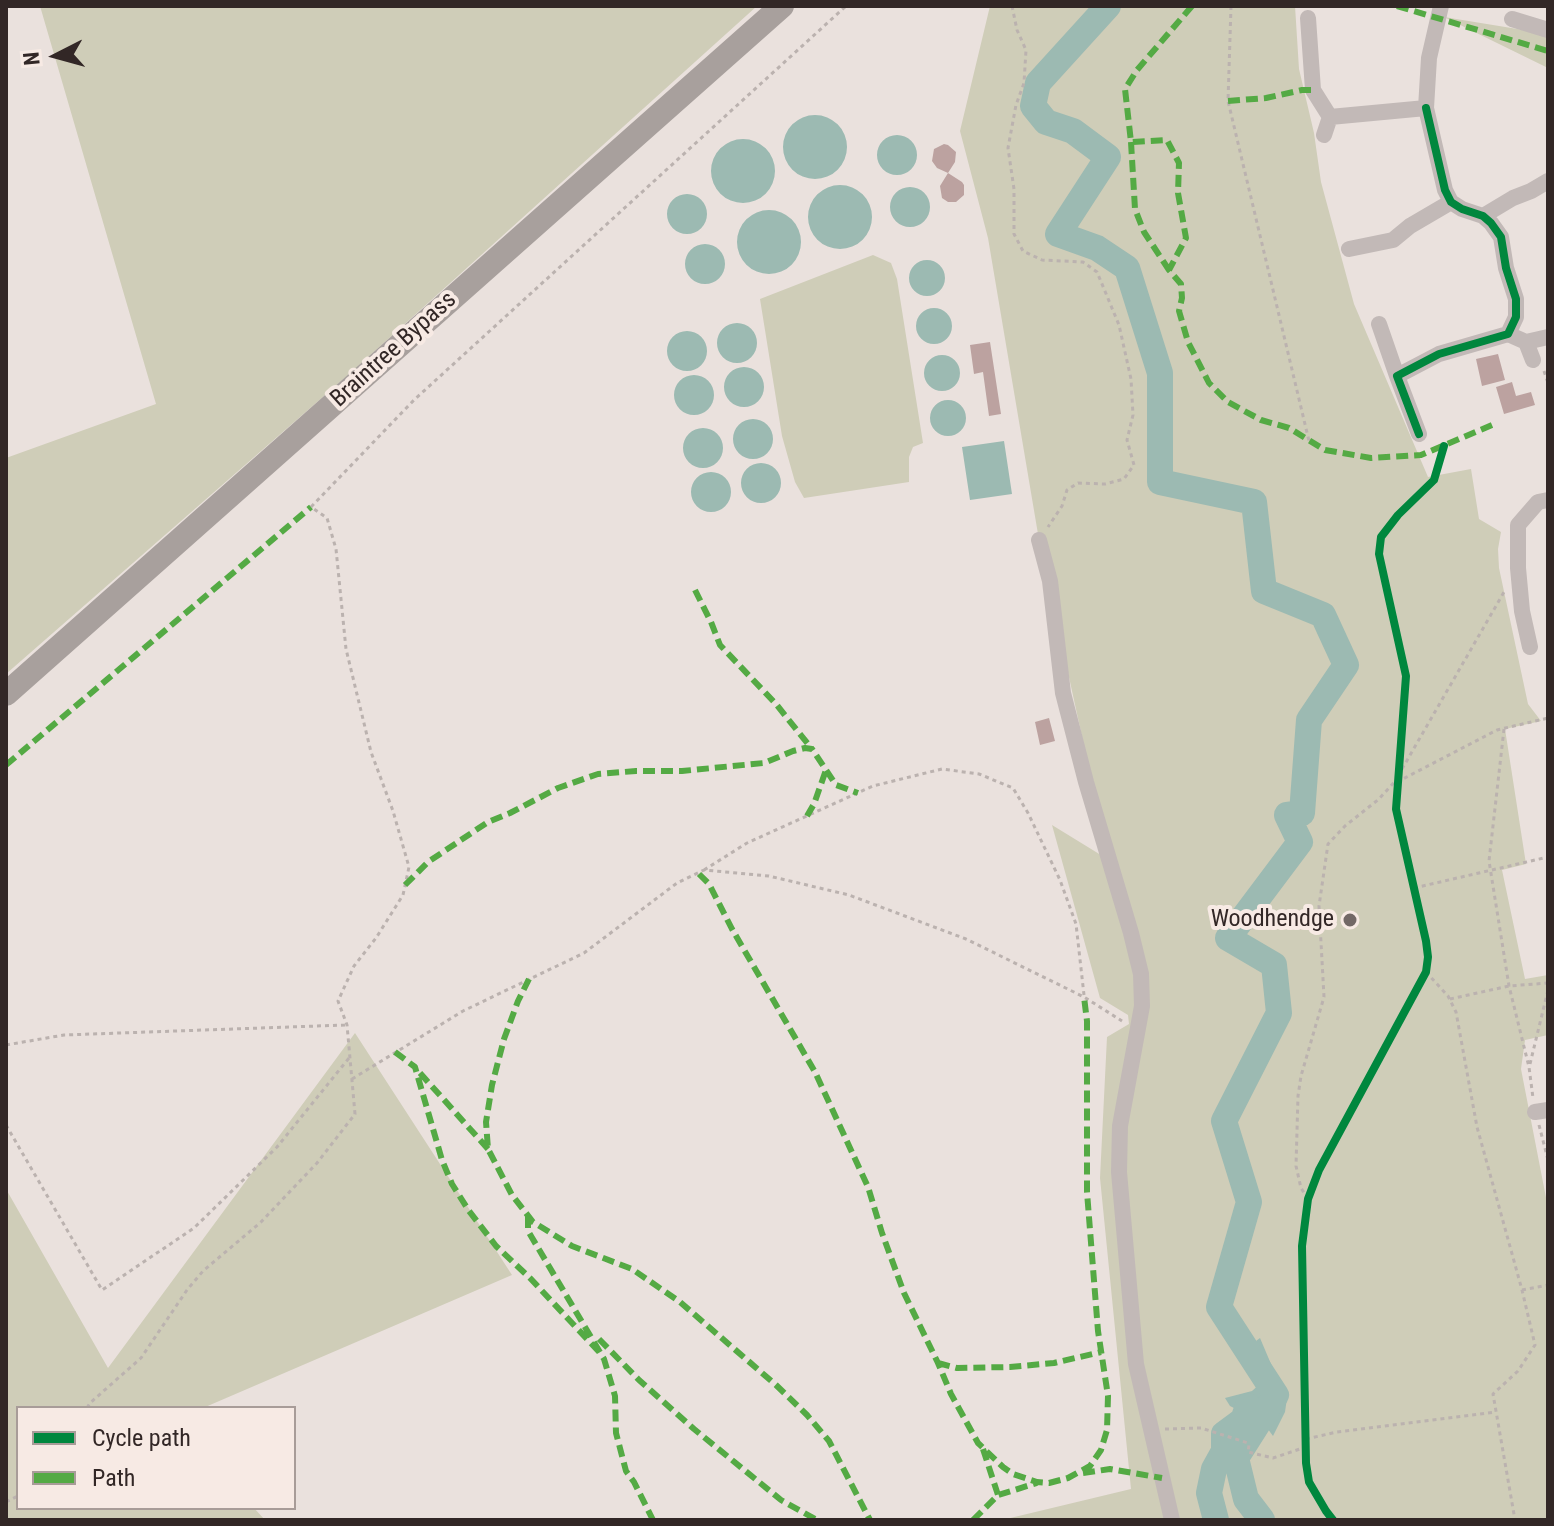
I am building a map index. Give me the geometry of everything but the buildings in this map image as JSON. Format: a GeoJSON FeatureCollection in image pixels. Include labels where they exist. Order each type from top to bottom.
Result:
{"type":"FeatureCollection","features":[{"type":"Feature","properties":{"kind":"highway","name":"Braintree Bypass"},"geometry":{"type":"LineString","coordinates":[[6,694],[782,6]]}},
{"type":"Feature","properties":{"kind":"street"},"geometry":{"type":"LineString","coordinates":[[1441,6],[1429,58],[1426,108],[1445,190],[1451,202],[1483,216],[1501,237],[1506,268],[1516,299],[1516,317],[1508,334]]}},
{"type":"Feature","properties":{"kind":"street"},"geometry":{"type":"LineString","coordinates":[[1308,18],[1313,90],[1330,117]]}},
{"type":"Feature","properties":{"kind":"street"},"geometry":{"type":"LineString","coordinates":[[1512,19],[1548,30]]}},
{"type":"Feature","properties":{"kind":"street"},"geometry":{"type":"LineString","coordinates":[[1330,117],[1426,108]]}},
{"type":"Feature","properties":{"kind":"street"},"geometry":{"type":"LineString","coordinates":[[1324,135],[1330,117]]}},
{"type":"Feature","properties":{"kind":"street"},"geometry":{"type":"LineString","coordinates":[[1483,216],[1548,181]]}},
{"type":"Feature","properties":{"kind":"street"},"geometry":{"type":"LineString","coordinates":[[1349,249],[1393,240],[1451,202]]}},
{"type":"Feature","properties":{"kind":"street"},"geometry":{"type":"LineString","coordinates":[[1379,324],[1419,434]]}},
{"type":"Feature","properties":{"kind":"street"},"geometry":{"type":"LineString","coordinates":[[1397,376],[1439,354],[1508,334],[1526,342],[1548,337]]}},
{"type":"Feature","properties":{"kind":"street"},"geometry":{"type":"LineString","coordinates":[[1526,342],[1533,360]]}},
{"type":"Feature","properties":{"kind":"street"},"geometry":{"type":"LineString","coordinates":[[1530,647],[1522,611],[1518,525],[1538,502],[1548,500]]}},
{"type":"Feature","properties":{"kind":"street"},"geometry":{"type":"LineString","coordinates":[[1039,540],[1050,581],[1063,693],[1141,974],[1142,1006],[1120,1126],[1119,1172],[1136,1364],[1172,1520]]}},
{"type":"Feature","properties":{"kind":"path"},"geometry":{"type":"LineString","coordinates":[[88,1406],[141,1358],[203,1271],[261,1222],[338,1138],[355,1114],[347,1025],[338,1001],[354,966],[403,895],[409,867],[371,752],[346,649],[336,549],[327,518],[311,507],[414,400],[846,6]]}},
{"type":"Feature","properties":{"kind":"path"},"geometry":{"type":"LineString","coordinates":[[1012,6],[1017,30],[1026,50],[1024,83],[1016,105],[1008,148],[1014,189],[1014,234],[1023,251],[1042,260],[1083,262],[1097,272],[1119,325],[1131,379],[1133,415],[1127,440],[1134,465],[1124,479],[1105,484],[1078,483],[1067,490],[1062,506],[1039,540]]}},
{"type":"Feature","properties":{"kind":"path"},"geometry":{"type":"LineString","coordinates":[[1231,6],[1228,101],[1309,441]]}},
{"type":"Feature","properties":{"kind":"path"},"geometry":{"type":"LineString","coordinates":[[1308,1199],[1301,1188],[1296,1166],[1298,1096],[1324,997],[1319,906],[1328,844],[1397,779],[1518,568]]}},
{"type":"Feature","properties":{"kind":"path"},"geometry":{"type":"LineString","coordinates":[[1397,779],[1497,730],[1548,718]]}},
{"type":"Feature","properties":{"kind":"path"},"geometry":{"type":"LineString","coordinates":[[1504,729],[1489,861],[1509,986],[1542,1111],[1548,1160]]}},
{"type":"Feature","properties":{"kind":"path"},"geometry":{"type":"LineString","coordinates":[[1397,795],[1401,747]]}},
{"type":"Feature","properties":{"kind":"path"},"geometry":{"type":"LineString","coordinates":[[352,1079],[463,1011],[584,953],[677,883],[747,843],[873,786],[942,769],[979,774],[1013,788],[1060,880],[1076,924],[1084,997]]}},
{"type":"Feature","properties":{"kind":"path"},"geometry":{"type":"LineString","coordinates":[[1414,888],[1548,857]]}},
{"type":"Feature","properties":{"kind":"path"},"geometry":{"type":"LineString","coordinates":[[704,870],[769,876],[849,895],[966,939],[1084,997],[1137,1030]]}},
{"type":"Feature","properties":{"kind":"path"},"geometry":{"type":"LineString","coordinates":[[1411,874],[1417,901]]}},
{"type":"Feature","properties":{"kind":"path"},"geometry":{"type":"LineString","coordinates":[[1419,985],[1426,972],[1428,957]]}},
{"type":"Feature","properties":{"kind":"path"},"geometry":{"type":"LineString","coordinates":[[1426,972],[1450,999],[1456,1012],[1477,1127],[1535,1345],[1518,1371],[1493,1394],[1515,1520]]}},
{"type":"Feature","properties":{"kind":"path"},"geometry":{"type":"LineString","coordinates":[[1450,999],[1509,986],[1548,983]]}},
{"type":"Feature","properties":{"kind":"path"},"geometry":{"type":"LineString","coordinates":[[1529,1067],[1548,990]]}},
{"type":"Feature","properties":{"kind":"path"},"geometry":{"type":"LineString","coordinates":[[6,1045],[64,1035],[347,1025]]}},
{"type":"Feature","properties":{"kind":"path"},"geometry":{"type":"LineString","coordinates":[[6,1125],[102,1290],[194,1228],[277,1147],[350,1057]]}},
{"type":"Feature","properties":{"kind":"path"},"geometry":{"type":"LineString","coordinates":[[1306,1214],[1314,1184]]}},
{"type":"Feature","properties":{"kind":"path"},"geometry":{"type":"LineString","coordinates":[[1522,1290],[1548,1285]]}},
{"type":"Feature","properties":{"kind":"path"},"geometry":{"type":"LineString","coordinates":[[1151,1429],[1201,1428],[1248,1443],[1248,1452],[1273,1458],[1337,1432],[1496,1412]]}},
{"type":"Feature","properties":{"kind":"path"},"geometry":{"type":"LineString","coordinates":[[1305,1424],[1306,1447]]}},
{"type":"Feature","properties":{"kind":"shaded area"},"geometry":{"type":"Polygon","coordinates":[[[40,6],[757,6],[356,368],[6,674],[6,458],[156,404],[40,6]]]}},
{"type":"Feature","properties":{"kind":"shaded area"},"geometry":{"type":"Polygon","coordinates":[[[990,6],[1295,6],[1299,69],[1314,133],[1321,182],[1354,304],[1428,477],[1471,469],[1479,519],[1501,532],[1499,568],[1528,704],[1541,721],[1505,729],[1526,864],[1502,870],[1525,979],[1548,975],[1548,1035],[1525,1040],[1521,1069],[1548,1208],[1548,1520],[1002,1520],[1131,1489],[1100,1178],[1107,1037],[1129,1024],[1128,1015],[1100,998],[1052,825],[1109,860],[1039,540],[988,238],[960,131],[990,6]]]}},
{"type":"Feature","properties":{"kind":"shaded area"},"geometry":{"type":"Polygon","coordinates":[[[1444,17],[1548,34],[1548,68],[1444,17]]]}},
{"type":"Feature","properties":{"kind":"shaded area"},"geometry":{"type":"Polygon","coordinates":[[[873,255],[891,263],[897,279],[923,443],[913,447],[909,457],[909,482],[804,498],[795,482],[782,436],[760,299],[873,255]]]}},
{"type":"Feature","properties":{"kind":"shaded area"},"geometry":{"type":"Polygon","coordinates":[[[355,1033],[512,1275],[208,1406],[16,1406],[16,1510],[256,1510],[265,1520],[6,1520],[6,1189],[108,1368],[355,1033]]]}},
{"type":"Feature","properties":{"kind":"water"},"geometry":{"type":"Polygon","coordinates":[[[809,115],[821,115],[838,124],[845,135],[845,159],[838,170],[821,179],[809,179],[797,174],[788,165],[783,153],[783,141],[788,129],[797,120],[809,115]]]}},
{"type":"Feature","properties":{"kind":"water"},"geometry":{"type":"Polygon","coordinates":[[[897,135],[911,141],[917,155],[911,169],[897,175],[883,169],[877,155],[883,141],[897,135]]]}},
{"type":"Feature","properties":{"kind":"water"},"geometry":{"type":"Polygon","coordinates":[[[737,139],[749,139],[766,148],[773,159],[773,183],[766,194],[749,203],[737,203],[725,198],[716,189],[711,177],[711,165],[716,153],[725,144],[737,139]]]}},
{"type":"Feature","properties":{"kind":"water"},"geometry":{"type":"Polygon","coordinates":[[[834,185],[846,185],[863,194],[870,205],[870,229],[863,240],[846,249],[834,249],[822,244],[813,235],[808,223],[808,211],[813,199],[822,190],[834,185]]]}},
{"type":"Feature","properties":{"kind":"water"},"geometry":{"type":"Polygon","coordinates":[[[910,187],[924,193],[930,207],[924,221],[910,227],[896,221],[890,207],[896,193],[910,187]]]}},
{"type":"Feature","properties":{"kind":"water"},"geometry":{"type":"Polygon","coordinates":[[[687,194],[701,200],[707,214],[701,228],[687,234],[673,228],[667,214],[673,200],[687,194]]]}},
{"type":"Feature","properties":{"kind":"water"},"geometry":{"type":"Polygon","coordinates":[[[763,210],[775,210],[792,219],[799,230],[799,254],[792,265],[775,274],[763,274],[751,269],[742,260],[737,248],[737,236],[742,224],[751,215],[763,210]]]}},
{"type":"Feature","properties":{"kind":"water"},"geometry":{"type":"Polygon","coordinates":[[[705,244],[719,250],[725,264],[719,278],[705,284],[691,278],[685,264],[691,250],[705,244]]]}},
{"type":"Feature","properties":{"kind":"water"},"geometry":{"type":"Polygon","coordinates":[[[927,260],[940,265],[945,278],[940,291],[927,296],[914,291],[909,278],[914,265],[927,260]]]}},
{"type":"Feature","properties":{"kind":"water"},"geometry":{"type":"Polygon","coordinates":[[[934,308],[947,313],[952,326],[947,339],[934,344],[921,339],[916,326],[921,313],[934,308]]]}},
{"type":"Feature","properties":{"kind":"water"},"geometry":{"type":"Polygon","coordinates":[[[737,323],[751,329],[757,343],[751,357],[737,363],[723,357],[717,343],[723,329],[737,323]]]}},
{"type":"Feature","properties":{"kind":"water"},"geometry":{"type":"Polygon","coordinates":[[[687,331],[701,337],[707,351],[701,365],[687,371],[673,365],[667,351],[673,337],[687,331]]]}},
{"type":"Feature","properties":{"kind":"water"},"geometry":{"type":"Polygon","coordinates":[[[942,355],[955,360],[960,373],[955,386],[942,391],[929,386],[924,373],[929,360],[942,355]]]}},
{"type":"Feature","properties":{"kind":"water"},"geometry":{"type":"Polygon","coordinates":[[[744,367],[758,373],[764,387],[758,401],[744,407],[730,401],[724,387],[730,373],[744,367]]]}},
{"type":"Feature","properties":{"kind":"water"},"geometry":{"type":"Polygon","coordinates":[[[694,375],[708,381],[714,395],[708,409],[694,415],[680,409],[674,395],[680,381],[694,375]]]}},
{"type":"Feature","properties":{"kind":"water"},"geometry":{"type":"Polygon","coordinates":[[[948,400],[961,405],[966,418],[961,431],[948,436],[935,431],[930,418],[935,405],[948,400]]]}},
{"type":"Feature","properties":{"kind":"water"},"geometry":{"type":"Polygon","coordinates":[[[753,419],[767,425],[773,439],[767,453],[753,459],[739,453],[733,439],[739,425],[753,419]]]}},
{"type":"Feature","properties":{"kind":"water"},"geometry":{"type":"Polygon","coordinates":[[[703,428],[717,434],[723,448],[717,462],[703,468],[689,462],[683,448],[689,434],[703,428]]]}},
{"type":"Feature","properties":{"kind":"water"},"geometry":{"type":"Polygon","coordinates":[[[1004,441],[1012,494],[970,500],[962,447],[1004,441]]]}},
{"type":"Feature","properties":{"kind":"water"},"geometry":{"type":"Polygon","coordinates":[[[761,463],[775,469],[781,483],[775,497],[761,503],[747,497],[741,483],[747,469],[761,463]]]}},
{"type":"Feature","properties":{"kind":"water"},"geometry":{"type":"Polygon","coordinates":[[[711,472],[725,478],[731,492],[725,506],[711,512],[697,506],[691,492],[697,478],[711,472]]]}},
{"type":"Feature","properties":{"kind":"water"},"geometry":{"type":"Polygon","coordinates":[[[1260,1338],[1287,1398],[1285,1412],[1273,1436],[1251,1406],[1238,1410],[1230,1406],[1225,1398],[1252,1391],[1261,1383],[1262,1356],[1256,1341],[1260,1338]]]}},
{"type":"Feature","properties":{"kind":"waterway"},"geometry":{"type":"LineString","coordinates":[[1108,6],[1038,83],[1033,106],[1046,122],[1073,131],[1108,157],[1058,234],[1097,248],[1127,268],[1160,373],[1160,482],[1254,502],[1264,591],[1323,615],[1346,665],[1309,720],[1302,813],[1287,815],[1300,842],[1228,938],[1274,965],[1279,1013],[1224,1121],[1249,1202],[1219,1307],[1276,1395],[1236,1458],[1246,1499],[1262,1520]]}},
{"type":"Feature","properties":{"kind":"waterway"},"geometry":{"type":"LineString","coordinates":[[1216,1520],[1209,1493],[1214,1469],[1224,1451],[1224,1434],[1243,1420],[1248,1406]]}},
{"type":"Feature","properties":{"kind":"marked path"},"geometry":{"type":"LineString","coordinates":[[1192,6],[1137,70],[1125,89],[1131,142],[1167,140],[1179,163],[1178,193],[1186,238],[1169,270],[1181,284],[1179,311],[1188,342],[1209,383],[1228,402],[1261,420],[1289,428],[1325,450],[1371,458],[1421,455],[1492,425]]}},
{"type":"Feature","properties":{"kind":"marked path"},"geometry":{"type":"LineString","coordinates":[[1397,6],[1548,51]]}},
{"type":"Feature","properties":{"kind":"marked path"},"geometry":{"type":"LineString","coordinates":[[1228,101],[1313,90]]}},
{"type":"Feature","properties":{"kind":"marked path"},"geometry":{"type":"LineString","coordinates":[[1131,142],[1135,209],[1144,232],[1169,270]]}},
{"type":"Feature","properties":{"kind":"marked path"},"geometry":{"type":"LineString","coordinates":[[6,765],[311,507]]}},
{"type":"Feature","properties":{"kind":"marked path"},"geometry":{"type":"LineString","coordinates":[[695,590],[720,645],[776,704],[812,749]]}},
{"type":"Feature","properties":{"kind":"marked path"},"geometry":{"type":"LineString","coordinates":[[405,885],[428,862],[488,822],[558,788],[598,774],[682,771],[764,763],[805,748],[812,749],[836,785],[858,793]]}},
{"type":"Feature","properties":{"kind":"marked path"},"geometry":{"type":"LineString","coordinates":[[807,816],[826,770]]}},
{"type":"Feature","properties":{"kind":"marked path"},"geometry":{"type":"LineString","coordinates":[[699,874],[709,884],[815,1072],[868,1187],[904,1293],[951,1394],[978,1443],[1013,1474],[1037,1482],[1049,1483],[1068,1478],[1090,1466],[1101,1450],[1107,1430],[1108,1396],[1098,1331],[1087,1192],[1087,1021],[1084,997]]}},
{"type":"Feature","properties":{"kind":"marked path"},"geometry":{"type":"LineString","coordinates":[[529,979],[504,1039],[486,1122],[488,1149],[512,1195],[533,1222],[572,1246],[632,1269],[680,1302],[776,1385],[829,1441],[870,1520]]}},
{"type":"Feature","properties":{"kind":"marked path"},"geometry":{"type":"LineString","coordinates":[[395,1052],[415,1067],[442,1160],[469,1211],[496,1246],[601,1354]]}},
{"type":"Feature","properties":{"kind":"marked path"},"geometry":{"type":"LineString","coordinates":[[420,1073],[488,1149]]}},
{"type":"Feature","properties":{"kind":"marked path"},"geometry":{"type":"LineString","coordinates":[[528,1216],[528,1231],[604,1359],[615,1396],[616,1433],[626,1471],[653,1520]]}},
{"type":"Feature","properties":{"kind":"marked path"},"geometry":{"type":"LineString","coordinates":[[599,1339],[694,1429],[781,1500],[817,1520]]}},
{"type":"Feature","properties":{"kind":"marked path"},"geometry":{"type":"LineString","coordinates":[[938,1363],[957,1368],[1010,1367],[1054,1363],[1101,1352]]}},
{"type":"Feature","properties":{"kind":"marked path"},"geometry":{"type":"LineString","coordinates":[[983,1449],[998,1495]]}},
{"type":"Feature","properties":{"kind":"marked path"},"geometry":{"type":"LineString","coordinates":[[1083,1473],[1110,1469],[1162,1478]]}},
{"type":"Feature","properties":{"kind":"marked path"},"geometry":{"type":"LineString","coordinates":[[973,1520],[998,1495],[1037,1483]]}},
{"type":"Feature","properties":{"kind":"cycle path"},"geometry":{"type":"LineString","coordinates":[[1419,434],[1397,376],[1439,354],[1508,334],[1516,317],[1516,299],[1506,268],[1501,237],[1483,216],[1451,202],[1445,190],[1426,108]]}},
{"type":"Feature","properties":{"kind":"cycle path"},"geometry":{"type":"LineString","coordinates":[[1333,1520],[1309,1482],[1306,1463],[1302,1246],[1308,1199],[1319,1170],[1426,972],[1426,941],[1396,809],[1406,676],[1379,554],[1381,537],[1398,515],[1434,480],[1444,446]]}},
{"type":"Feature","properties":{"kind":"place","name":"Woodhendge"},"geometry":{"type":"Point","coordinates":[1350,920]}}]}
